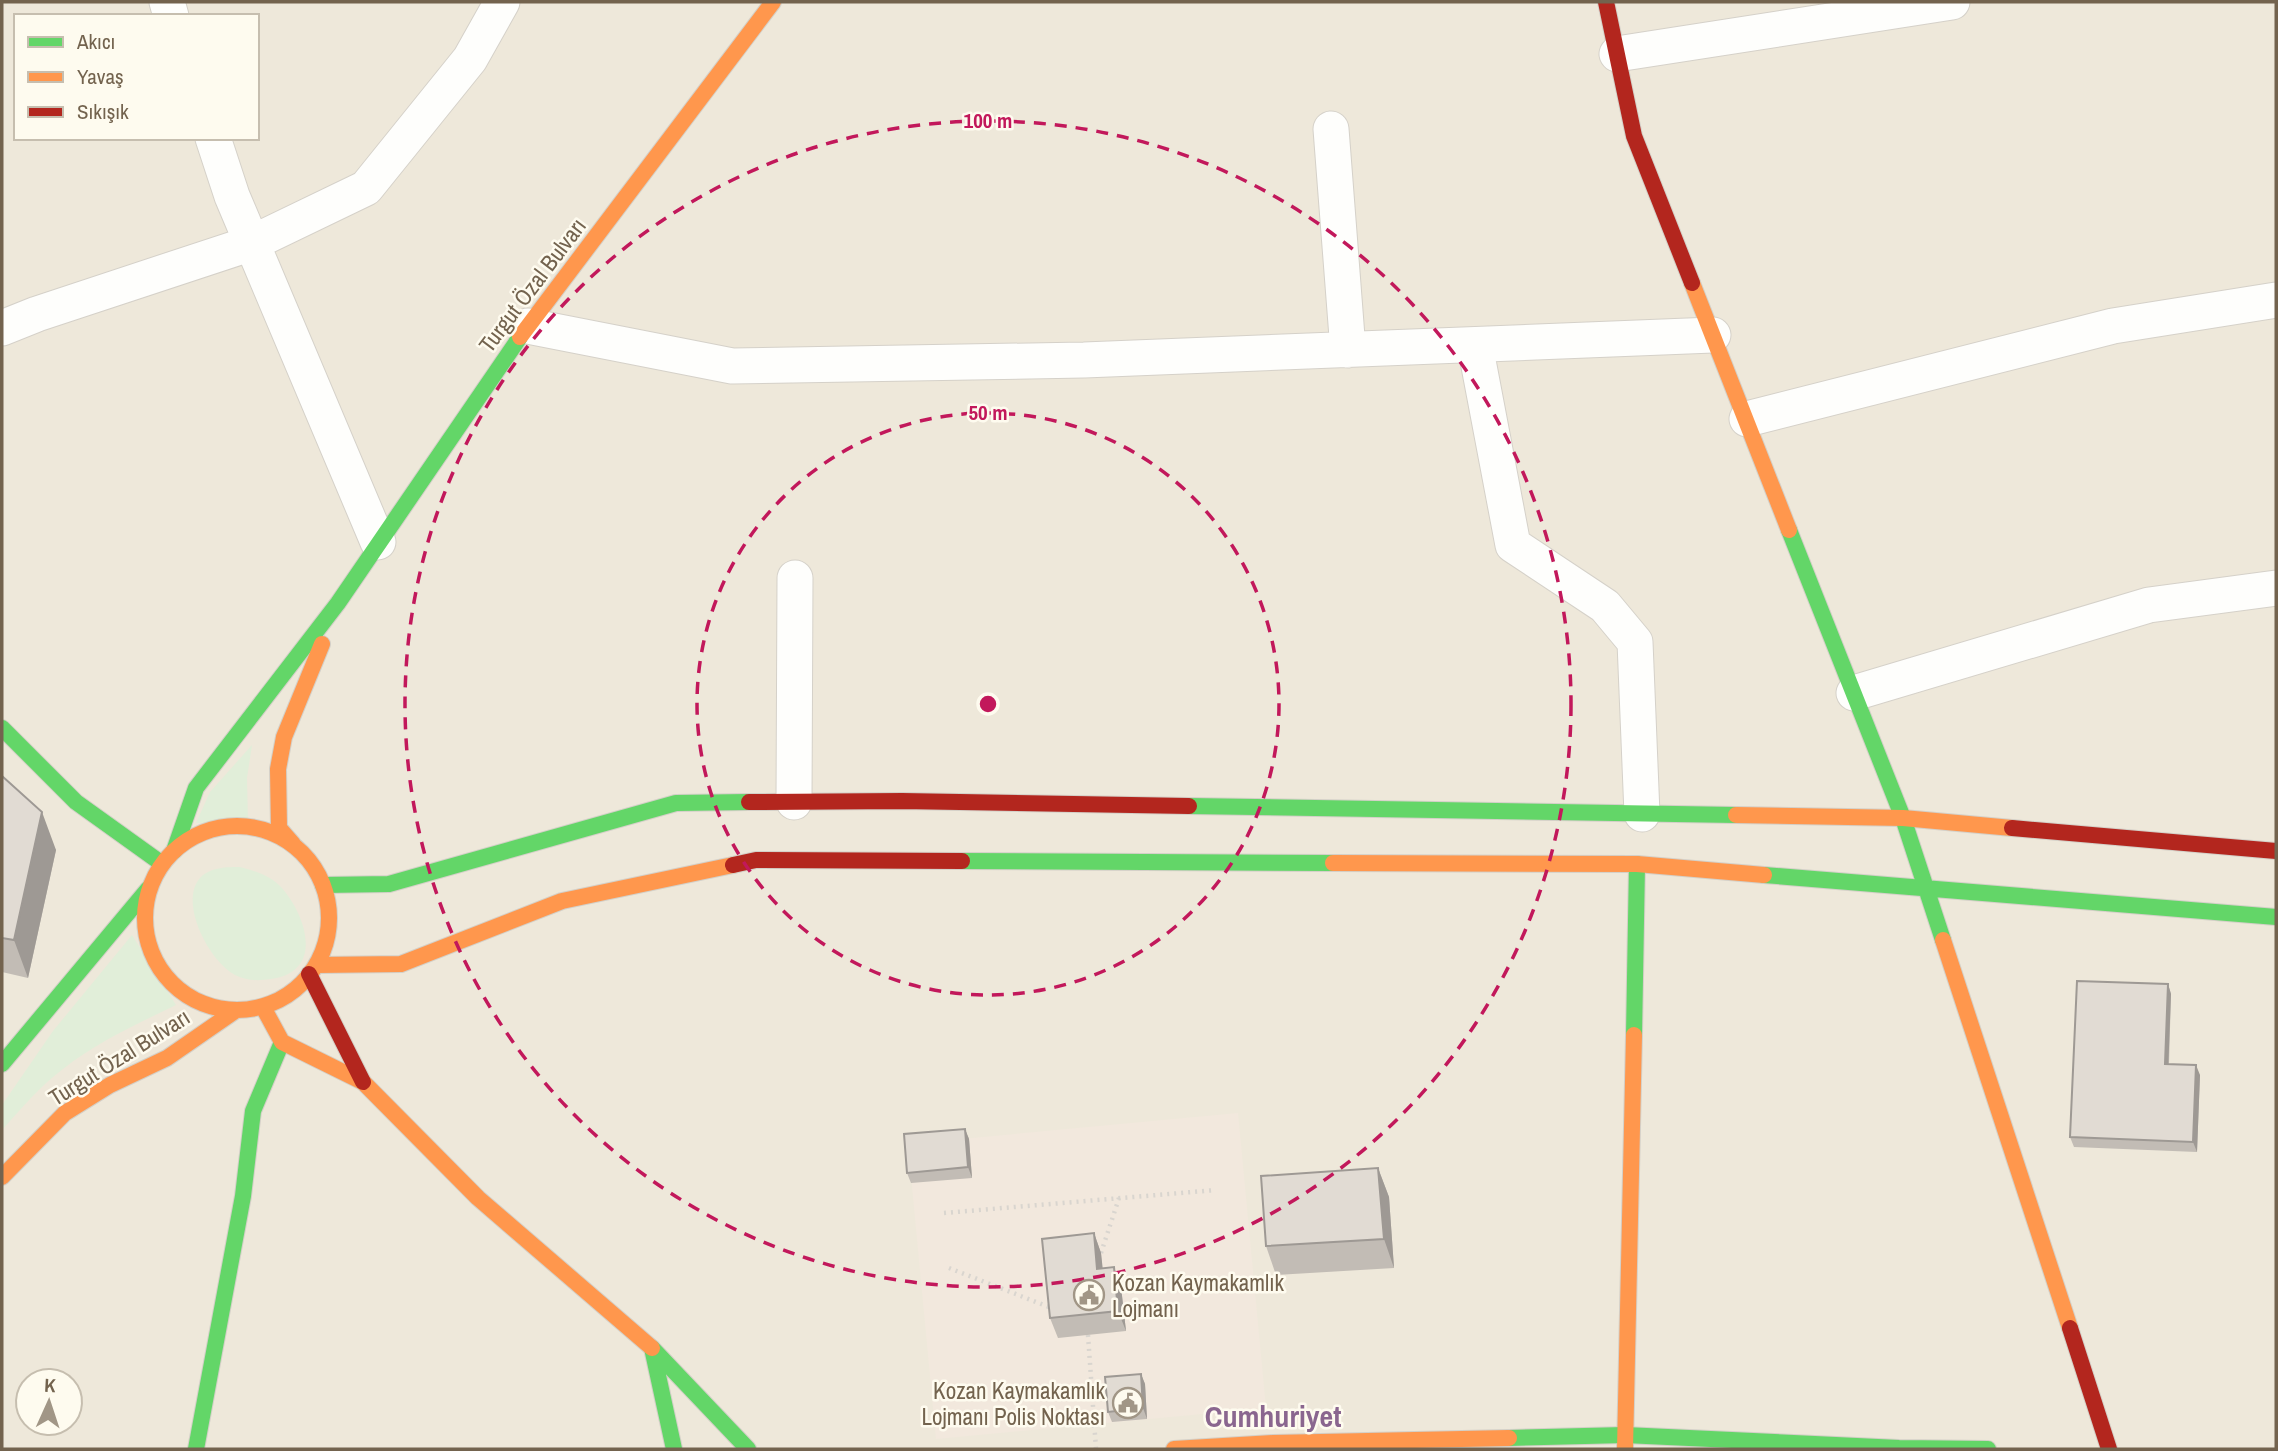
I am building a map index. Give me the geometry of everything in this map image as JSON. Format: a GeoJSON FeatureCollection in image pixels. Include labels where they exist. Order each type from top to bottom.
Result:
{"type":"FeatureCollection","features":[{"type":"Feature","properties":{"kind":"main road","name":"Turgut Özal Bulvarı"},"geometry":{"type":"LineString","coordinates":[[174,851],[196,788],[338,603],[528,326],[773,2]]}},
{"type":"Feature","properties":{"kind":"main road"},"geometry":{"type":"LineString","coordinates":[[1606,2],[1634,136],[1903,818],[2109,1449]]}},
{"type":"Feature","properties":{"kind":"main road","name":"Turgut Özal Bulvarı"},"geometry":{"type":"LineString","coordinates":[[148,889],[144,917],[148,946],[160,972],[180,992],[206,1005],[235,1011],[263,1007],[294,991],[313,969],[325,946],[329,926],[328,905],[323,885],[311,862],[279,828],[278,769],[284,737],[338,603]]}},
{"type":"Feature","properties":{"kind":"main road"},"geometry":{"type":"LineString","coordinates":[[2,728],[76,802],[161,863]]}},
{"type":"Feature","properties":{"kind":"main road"},"geometry":{"type":"LineString","coordinates":[[323,885],[389,884],[676,803],[793,802],[1903,818],[2276,851]]}},
{"type":"Feature","properties":{"kind":"main road","name":"Turgut Özal Bulvarı"},"geometry":{"type":"LineString","coordinates":[[2,1064],[148,889],[161,863],[183,843],[209,829],[238,825],[267,830],[293,844]]}},
{"type":"Feature","properties":{"kind":"main road"},"geometry":{"type":"LineString","coordinates":[[363,1082],[313,969],[401,964],[562,901],[756,860],[1637,864],[2276,917]]}},
{"type":"Feature","properties":{"kind":"main road"},"geometry":{"type":"LineString","coordinates":[[1625,1442],[1637,864]]}},
{"type":"Feature","properties":{"kind":"main road"},"geometry":{"type":"LineString","coordinates":[[263,1007],[282,1042],[363,1082],[478,1198],[652,1348],[748,1449]]}},
{"type":"Feature","properties":{"kind":"main road","name":"Turgut Özal Bulvarı"},"geometry":{"type":"LineString","coordinates":[[2,1177],[65,1113],[110,1085],[167,1058],[235,1011]]}},
{"type":"Feature","properties":{"kind":"main road"},"geometry":{"type":"LineString","coordinates":[[196,1449],[243,1196],[253,1111],[282,1042]]}},
{"type":"Feature","properties":{"kind":"main road"},"geometry":{"type":"LineString","coordinates":[[652,1348],[674,1449]]}},
{"type":"Feature","properties":{"kind":"main road"},"geometry":{"type":"LineString","coordinates":[[1174,1449],[1273,1443],[1625,1442],[1988,1449]]}},
{"type":"Feature","properties":{"kind":"street"},"geometry":{"type":"LineString","coordinates":[[2,328],[252,243],[366,188],[470,59],[502,2]]}},
{"type":"Feature","properties":{"kind":"street"},"geometry":{"type":"LineString","coordinates":[[1617,54],[1952,2]]}},
{"type":"Feature","properties":{"kind":"street"},"geometry":{"type":"LineString","coordinates":[[1331,129],[1348,350]]}},
{"type":"Feature","properties":{"kind":"street"},"geometry":{"type":"LineString","coordinates":[[214,140],[252,243],[378,542]]}},
{"type":"Feature","properties":{"kind":"street"},"geometry":{"type":"LineString","coordinates":[[1747,419],[2113,326],[2276,300]]}},
{"type":"Feature","properties":{"kind":"street"},"geometry":{"type":"LineString","coordinates":[[528,326],[732,366],[1084,360],[1713,335]]}},
{"type":"Feature","properties":{"kind":"street"},"geometry":{"type":"LineString","coordinates":[[1475,345],[1513,545],[1605,606],[1635,642],[1642,814]]}},
{"type":"Feature","properties":{"kind":"street"},"geometry":{"type":"LineString","coordinates":[[793,802],[795,578]]}},
{"type":"Feature","properties":{"kind":"street"},"geometry":{"type":"LineString","coordinates":[[1854,693],[2150,605],[2276,588]]}},
{"type":"Feature","properties":{"kind":"path"},"geometry":{"type":"LineString","coordinates":[[944,1213],[1216,1190]]}},
{"type":"Feature","properties":{"kind":"path"},"geometry":{"type":"LineString","coordinates":[[1102,1265],[1101,1253],[1119,1198]]}},
{"type":"Feature","properties":{"kind":"path"},"geometry":{"type":"LineString","coordinates":[[1088,1254],[1101,1253]]}},
{"type":"Feature","properties":{"kind":"path"},"geometry":{"type":"LineString","coordinates":[[949,1268],[1055,1309]]}},
{"type":"Feature","properties":{"kind":"path"},"geometry":{"type":"LineString","coordinates":[[1053,1297],[1056,1319]]}},
{"type":"Feature","properties":{"kind":"path"},"geometry":{"type":"LineString","coordinates":[[1078,1336],[1096,1334]]}},
{"type":"Feature","properties":{"kind":"path"},"geometry":{"type":"LineString","coordinates":[[1088,1335],[1096,1449]]}},
{"type":"Feature","properties":{"kind":"shaded area"},"geometry":{"type":"Polygon","coordinates":[[[2,2],[2276,2],[2276,1449],[2,1449],[2,2]]]}},
{"type":"Feature","properties":{"kind":"shaded area","name":"Kozan Kaymakamlık Lojmanı"},"geometry":{"type":"Polygon","coordinates":[[[1238,1113],[1266,1408],[936,1439],[908,1144],[1238,1113]]]}},
{"type":"Feature","properties":{"kind":"green space"},"geometry":{"type":"Polygon","coordinates":[[[252,745],[247,778],[248,822],[196,823],[210,792],[252,745]]]}},
{"type":"Feature","properties":{"kind":"green space"},"geometry":{"type":"Polygon","coordinates":[[[240,867],[273,880],[282,888],[298,913],[306,942],[304,955],[299,966],[288,974],[258,980],[235,975],[216,958],[200,931],[193,902],[194,889],[200,878],[214,870],[240,867]]]}},
{"type":"Feature","properties":{"kind":"green space"},"geometry":{"type":"Polygon","coordinates":[[[132,935],[176,1005],[76,1059],[39,1090],[2,1130],[2,1105],[53,1031],[132,935]]]}},
{"type":"Feature","properties":{"kind":"building"},"geometry":{"type":"Polygon","coordinates":[[[2,776],[42,812],[14,940],[2,938],[2,776]]]}},
{"type":"Feature","properties":{"kind":"building"},"geometry":{"type":"Polygon","coordinates":[[[2077,981],[2168,984],[2165,1064],[2196,1065],[2193,1142],[2070,1137],[2077,981]]]}},
{"type":"Feature","properties":{"kind":"building"},"geometry":{"type":"Polygon","coordinates":[[[965,1129],[968,1167],[907,1173],[904,1134],[965,1129]]]}},
{"type":"Feature","properties":{"kind":"building"},"geometry":{"type":"Polygon","coordinates":[[[1378,1168],[1384,1239],[1266,1246],[1261,1176],[1378,1168]]]}},
{"type":"Feature","properties":{"kind":"building","name":"Kozan Kaymakamlık Lojmanı"},"geometry":{"type":"Polygon","coordinates":[[[1094,1233],[1097,1269],[1114,1267],[1118,1311],[1050,1318],[1042,1239],[1094,1233]]]}},
{"type":"Feature","properties":{"kind":"building","name":"Kozan Kaymakamlık Lojmanı Polis Noktası"},"geometry":{"type":"Polygon","coordinates":[[[1141,1374],[1143,1408],[1108,1412],[1105,1377],[1141,1374]]]}},
{"type":"Feature","properties":{"kind":"traffic: fast"},"geometry":{"type":"LineString","coordinates":[[174,851],[196,788],[338,603],[520,337]]}},
{"type":"Feature","properties":{"kind":"traffic: fast"},"geometry":{"type":"LineString","coordinates":[[1789,530],[1903,818],[1943,940]]}},
{"type":"Feature","properties":{"kind":"traffic: fast"},"geometry":{"type":"LineString","coordinates":[[2,728],[76,802],[161,863]]}},
{"type":"Feature","properties":{"kind":"traffic: fast"},"geometry":{"type":"LineString","coordinates":[[323,885],[389,884],[676,803],[749,802]]}},
{"type":"Feature","properties":{"kind":"traffic: fast"},"geometry":{"type":"LineString","coordinates":[[1189,806],[1736,815]]}},
{"type":"Feature","properties":{"kind":"traffic: fast"},"geometry":{"type":"LineString","coordinates":[[962,861],[1333,863]]}},
{"type":"Feature","properties":{"kind":"traffic: fast"},"geometry":{"type":"LineString","coordinates":[[1634,1035],[1637,864]]}},
{"type":"Feature","properties":{"kind":"traffic: fast"},"geometry":{"type":"LineString","coordinates":[[1764,875],[2276,917]]}},
{"type":"Feature","properties":{"kind":"traffic: fast"},"geometry":{"type":"LineString","coordinates":[[2,1064],[148,889]]}},
{"type":"Feature","properties":{"kind":"traffic: fast"},"geometry":{"type":"LineString","coordinates":[[196,1449],[243,1196],[253,1111],[282,1042]]}},
{"type":"Feature","properties":{"kind":"traffic: fast"},"geometry":{"type":"LineString","coordinates":[[674,1449],[652,1348],[748,1449]]}},
{"type":"Feature","properties":{"kind":"traffic: fast"},"geometry":{"type":"LineString","coordinates":[[1509,1438],[1625,1435],[1899,1448],[1988,1449]]}},
{"type":"Feature","properties":{"kind":"traffic: slow"},"geometry":{"type":"LineString","coordinates":[[520,337],[773,2]]}},
{"type":"Feature","properties":{"kind":"traffic: slow"},"geometry":{"type":"LineString","coordinates":[[1692,283],[1789,530]]}},
{"type":"Feature","properties":{"kind":"traffic: slow"},"geometry":{"type":"LineString","coordinates":[[293,844],[279,828],[278,769],[284,737],[322,644]]}},
{"type":"Feature","properties":{"kind":"traffic: slow"},"geometry":{"type":"LineString","coordinates":[[1736,815],[1903,818],[2012,828]]}},
{"type":"Feature","properties":{"kind":"traffic: slow"},"geometry":{"type":"LineString","coordinates":[[237,826],[272,833],[288,841],[302,853],[314,867],[322,883],[329,918],[322,953],[314,969],[302,983],[288,995],[272,1003],[237,1010],[202,1003],[186,995],[172,983],[160,969],[152,953],[145,918],[152,883],[160,867],[172,853],[186,841],[202,833],[237,826]]}},
{"type":"Feature","properties":{"kind":"traffic: slow"},"geometry":{"type":"LineString","coordinates":[[1333,863],[1637,864],[1764,875]]}},
{"type":"Feature","properties":{"kind":"traffic: slow"},"geometry":{"type":"LineString","coordinates":[[317,965],[401,964],[562,901],[733,865]]}},
{"type":"Feature","properties":{"kind":"traffic: slow"},"geometry":{"type":"LineString","coordinates":[[1943,940],[2070,1328]]}},
{"type":"Feature","properties":{"kind":"traffic: slow"},"geometry":{"type":"LineString","coordinates":[[263,1007],[282,1042],[363,1082],[478,1198],[652,1348]]}},
{"type":"Feature","properties":{"kind":"traffic: slow"},"geometry":{"type":"LineString","coordinates":[[2,1177],[65,1113],[110,1085],[167,1058],[235,1011]]}},
{"type":"Feature","properties":{"kind":"traffic: slow"},"geometry":{"type":"LineString","coordinates":[[1625,1449],[1634,1035]]}},
{"type":"Feature","properties":{"kind":"traffic: slow"},"geometry":{"type":"LineString","coordinates":[[1174,1449],[1273,1443],[1509,1438]]}},
{"type":"Feature","properties":{"kind":"traffic: jam"},"geometry":{"type":"LineString","coordinates":[[1606,2],[1634,136],[1692,283]]}},
{"type":"Feature","properties":{"kind":"traffic: jam"},"geometry":{"type":"LineString","coordinates":[[749,802],[902,801],[1189,806]]}},
{"type":"Feature","properties":{"kind":"traffic: jam"},"geometry":{"type":"LineString","coordinates":[[2012,828],[2276,851]]}},
{"type":"Feature","properties":{"kind":"traffic: jam"},"geometry":{"type":"LineString","coordinates":[[733,865],[756,860],[962,861]]}},
{"type":"Feature","properties":{"kind":"traffic: jam"},"geometry":{"type":"LineString","coordinates":[[309,974],[363,1082]]}},
{"type":"Feature","properties":{"kind":"traffic: jam"},"geometry":{"type":"LineString","coordinates":[[2070,1328],[2109,1449]]}},
{"type":"Feature","properties":{"kind":"place","name":"Kozan Kaymakamlık Lojmanı"},"geometry":{"type":"Point","coordinates":[1089,1295]}},
{"type":"Feature","properties":{"kind":"place","name":"Kozan Kaymakamlık Lojmanı Polis Noktası"},"geometry":{"type":"Point","coordinates":[1128,1403]}},
{"type":"Feature","properties":{"kind":"district","name":"Cumhuriyet"},"geometry":{"type":"Point","coordinates":[1273,1416]}}]}
